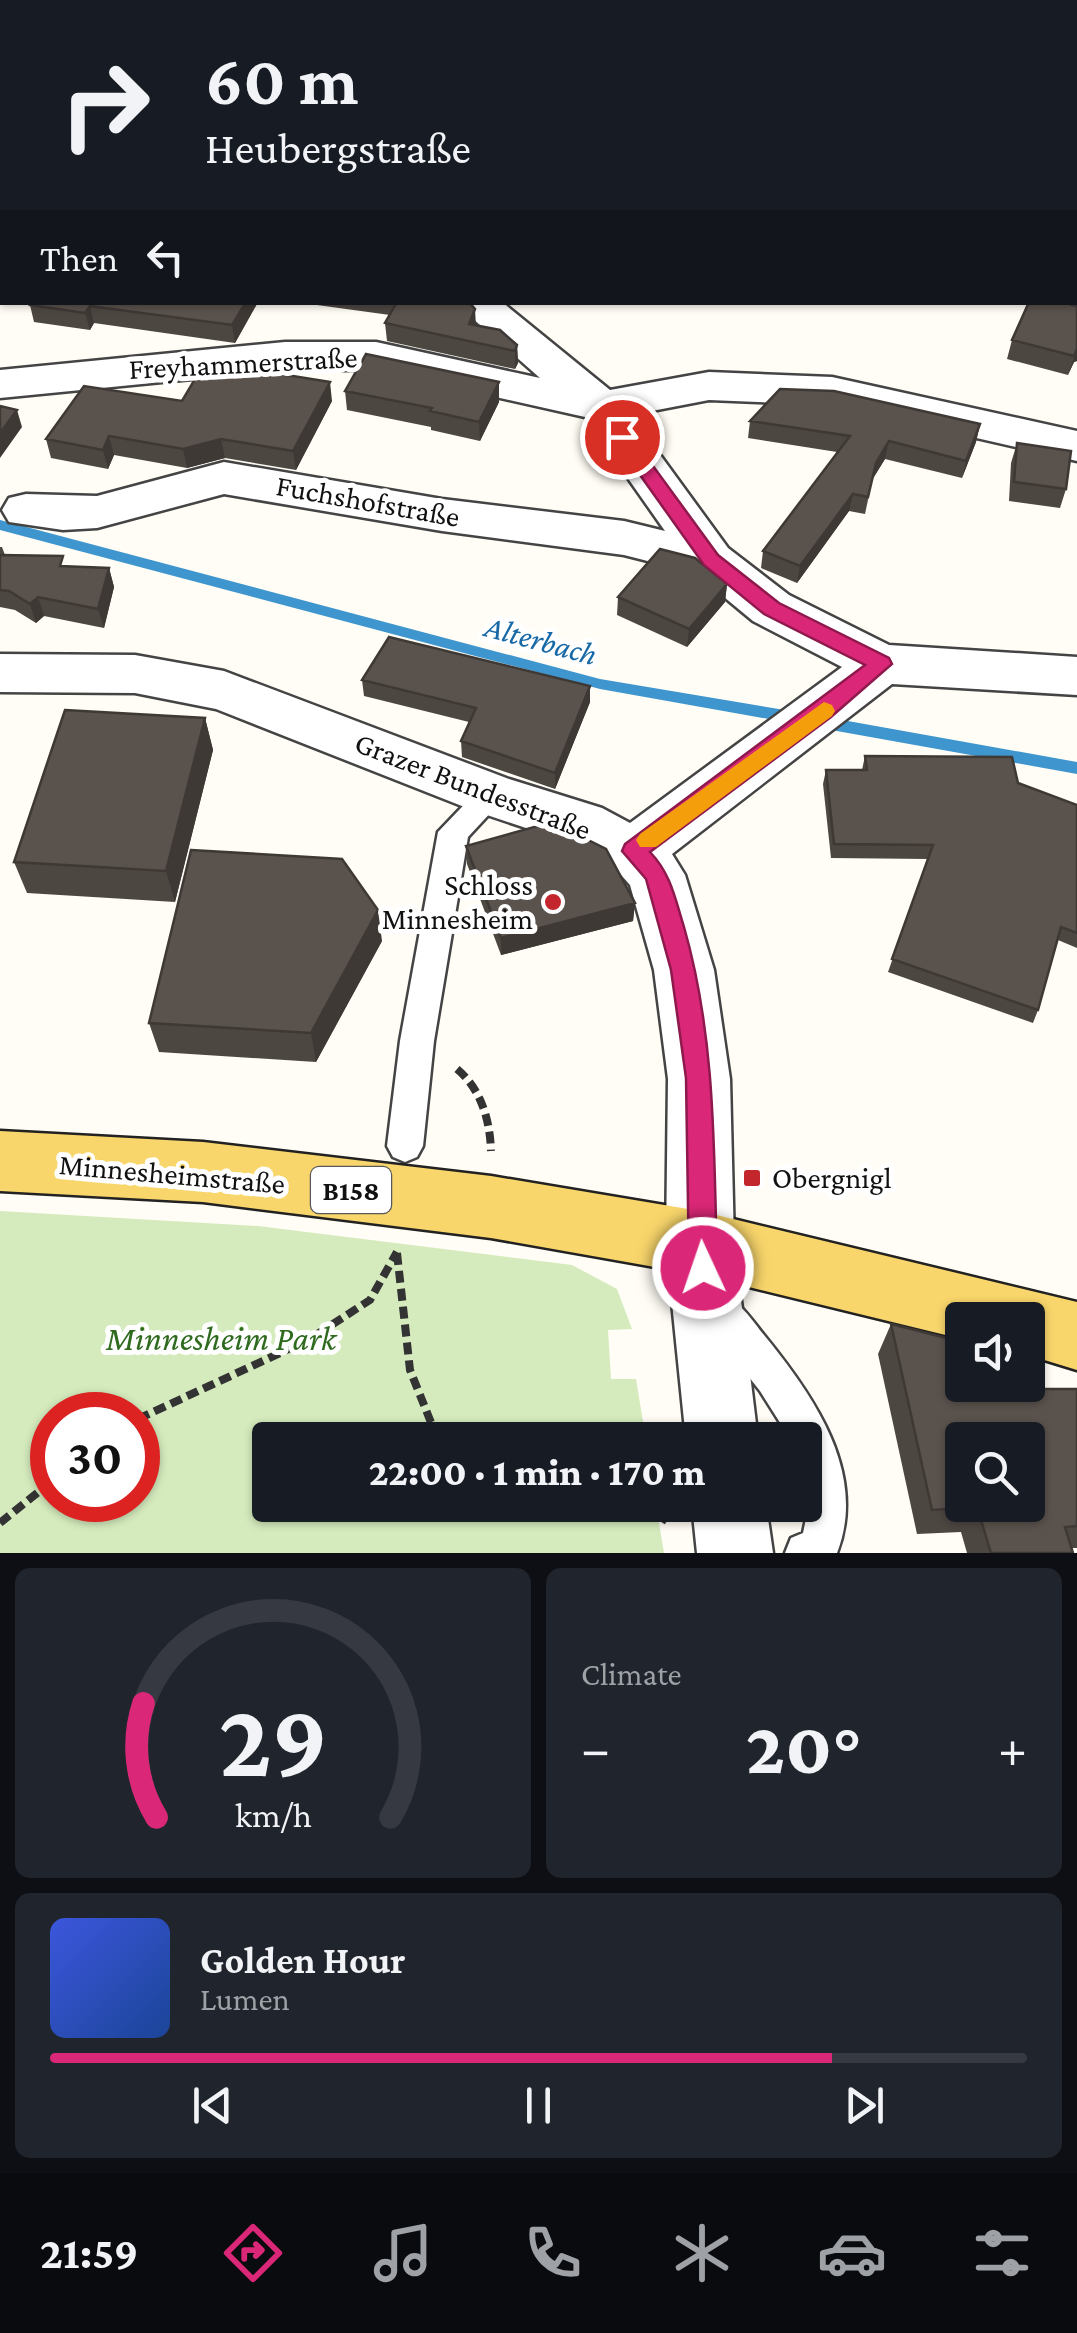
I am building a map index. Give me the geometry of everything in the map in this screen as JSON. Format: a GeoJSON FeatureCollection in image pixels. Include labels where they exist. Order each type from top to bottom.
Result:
{"type":"FeatureCollection","features":[{"type":"Feature","properties":{"kind":"main road","name":"Minnesheimstraße"},"geometry":{"type":"LineString","coordinates":[[0,1161],[203,1172],[490,1207],[703,1268]]}},
{"type":"Feature","properties":{"kind":"main road","name":"B158"},"geometry":{"type":"LineString","coordinates":[[703,1268],[945,1307]]}},
{"type":"Feature","properties":{"kind":"main road","name":"B158"},"geometry":{"type":"LineString","coordinates":[[1045,1326],[1077,1336]]}},
{"type":"Feature","properties":{"kind":"street"},"geometry":{"type":"LineString","coordinates":[[479,305],[600,406],[711,560],[772,608],[881,664],[1077,676]]}},
{"type":"Feature","properties":{"kind":"street","name":"Freyhammerstraße"},"geometry":{"type":"LineString","coordinates":[[0,384],[284,356],[376,356],[600,406]]}},
{"type":"Feature","properties":{"kind":"street"},"geometry":{"type":"LineString","coordinates":[[600,406],[709,386],[832,391],[1077,446]]}},
{"type":"Feature","properties":{"kind":"street","name":"Fuchshofstraße"},"geometry":{"type":"LineString","coordinates":[[26,510],[97,512],[224,478],[382,506],[624,538],[711,560]]}},
{"type":"Feature","properties":{"kind":"street"},"geometry":{"type":"LineString","coordinates":[[634,851],[881,664]]}},
{"type":"Feature","properties":{"kind":"street","name":"Grazer Bundesstraße"},"geometry":{"type":"LineString","coordinates":[[0,672],[136,674],[224,691],[492,795],[582,824],[634,851],[656,875],[684,970],[699,1078],[703,1268],[720,1422]]}},
{"type":"Feature","properties":{"kind":"street"},"geometry":{"type":"LineString","coordinates":[[732,1522],[735,1553]]}},
{"type":"Feature","properties":{"kind":"lane"},"geometry":{"type":"LineString","coordinates":[[405,1146],[417,1041],[452,832],[492,795]]}},
{"type":"Feature","properties":{"kind":"lane"},"geometry":{"type":"LineString","coordinates":[[703,1268],[792,1401],[822,1470],[828,1510],[819,1547],[806,1553]]}},
{"type":"Feature","properties":{"kind":"path"},"geometry":{"type":"LineString","coordinates":[[417,1041],[468,1076],[492,1130],[490,1207]]}},
{"type":"Feature","properties":{"kind":"path"},"geometry":{"type":"LineString","coordinates":[[160,1409],[308,1340],[370,1300],[397,1252],[402,1339],[409,1378],[430,1422]]}},
{"type":"Feature","properties":{"kind":"path"},"geometry":{"type":"LineString","coordinates":[[0,1523],[30,1499]]}},
{"type":"Feature","properties":{"kind":"green space","name":"Minnesheim Park"},"geometry":{"type":"Polygon","coordinates":[[[0,1211],[258,1226],[572,1265],[617,1289],[632,1329],[608,1330],[611,1379],[636,1379],[643,1422],[252,1422],[252,1522],[659,1522],[664,1553],[0,1553],[0,1211]]]}},
{"type":"Feature","properties":{"kind":"building"},"geometry":{"type":"Polygon","coordinates":[[[30,305],[244,305],[232,325],[90,306],[85,313],[30,305]]]}},
{"type":"Feature","properties":{"kind":"building"},"geometry":{"type":"Polygon","coordinates":[[[395,305],[472,305],[475,309],[469,324],[500,330],[517,345],[515,351],[385,323],[395,305]]]}},
{"type":"Feature","properties":{"kind":"building"},"geometry":{"type":"Polygon","coordinates":[[[1028,305],[1077,306],[1074,356],[1012,340],[1028,305]]]}},
{"type":"Feature","properties":{"kind":"building"},"geometry":{"type":"Polygon","coordinates":[[[366,354],[499,382],[479,422],[430,411],[432,408],[345,391],[366,354]]]}},
{"type":"Feature","properties":{"kind":"building"},"geometry":{"type":"Polygon","coordinates":[[[205,362],[330,382],[293,451],[221,439],[183,449],[109,436],[103,450],[46,439],[84,386],[182,401],[205,362]]]}},
{"type":"Feature","properties":{"kind":"building"},"geometry":{"type":"Polygon","coordinates":[[[780,389],[834,391],[980,424],[966,461],[889,441],[876,463],[868,497],[853,494],[800,566],[763,551],[850,436],[750,421],[780,389]]]}},
{"type":"Feature","properties":{"kind":"building"},"geometry":{"type":"Polygon","coordinates":[[[0,406],[17,410],[0,433],[0,406]]]}},
{"type":"Feature","properties":{"kind":"building"},"geometry":{"type":"Polygon","coordinates":[[[1017,443],[1071,451],[1066,489],[1014,482],[1017,443]]]}},
{"type":"Feature","properties":{"kind":"building"},"geometry":{"type":"Polygon","coordinates":[[[660,549],[695,558],[727,584],[689,629],[618,597],[660,549]]]}},
{"type":"Feature","properties":{"kind":"building"},"geometry":{"type":"Polygon","coordinates":[[[0,555],[63,556],[60,566],[109,568],[98,609],[38,597],[30,604],[0,590],[0,555]]]}},
{"type":"Feature","properties":{"kind":"building"},"geometry":{"type":"Polygon","coordinates":[[[389,637],[590,686],[555,773],[461,741],[476,708],[362,680],[389,637]]]}},
{"type":"Feature","properties":{"kind":"building"},"geometry":{"type":"Polygon","coordinates":[[[65,710],[205,718],[166,871],[14,862],[65,710]]]}},
{"type":"Feature","properties":{"kind":"building"},"geometry":{"type":"Polygon","coordinates":[[[865,756],[1012,757],[1018,783],[1077,805],[1077,933],[1061,927],[1038,1010],[892,959],[933,845],[834,844],[826,770],[867,770],[865,756]]]}},
{"type":"Feature","properties":{"kind":"building","name":"Schloss Minnesheim"},"geometry":{"type":"Polygon","coordinates":[[[552,822],[606,849],[635,903],[501,938],[466,846],[552,822]]]}},
{"type":"Feature","properties":{"kind":"building"},"geometry":{"type":"Polygon","coordinates":[[[191,850],[342,859],[378,910],[311,1033],[149,1023],[191,850]]]}},
{"type":"Feature","properties":{"kind":"building"},"geometry":{"type":"Polygon","coordinates":[[[891,1324],[945,1338],[945,1402],[1045,1402],[1045,1389],[1077,1389],[1077,1526],[1065,1527],[1073,1553],[991,1553],[982,1522],[1045,1522],[1045,1422],[945,1422],[945,1509],[932,1510],[891,1324]]]}},
{"type":"Feature","properties":{"kind":"waterway","name":"Alterbach"},"geometry":{"type":"LineString","coordinates":[[0,525],[600,684],[797,718]]}},
{"type":"Feature","properties":{"kind":"waterway","name":"Alterbach"},"geometry":{"type":"LineString","coordinates":[[820,722],[1077,768]]}},
{"type":"Feature","properties":{"kind":"slow traffic"},"geometry":{"type":"LineString","coordinates":[[648,840],[824,711]]}},
{"type":"Feature","properties":{"kind":"place","name":"Schloss Minnesheim"},"geometry":{"type":"Point","coordinates":[553,902]}},
{"type":"Feature","properties":{"kind":"place","name":"Obergnigl"},"geometry":{"type":"Point","coordinates":[752,1178]}},
{"type":"Feature","properties":{"kind":"route"},"geometry":{"type":"LineString","coordinates":[[622,437],[711,560],[772,608],[881,664],[634,851],[656,875],[684,970],[699,1078],[703,1268]]}}]}
